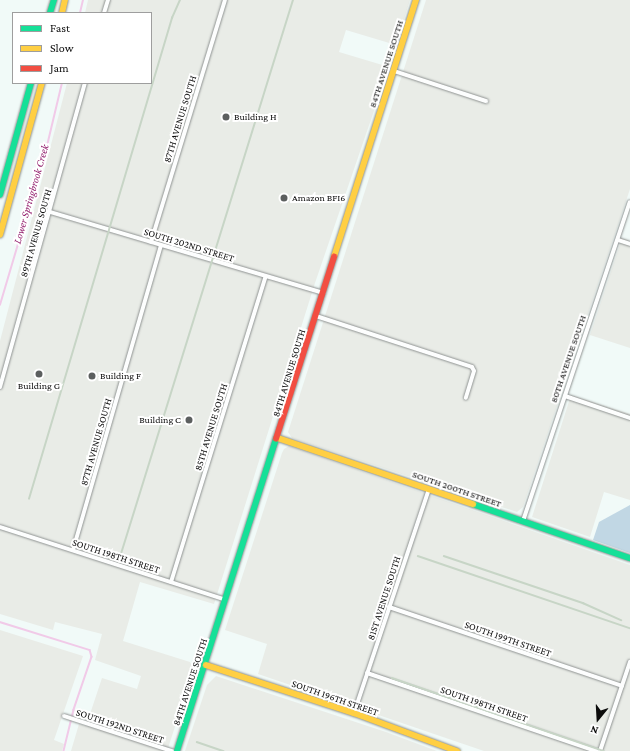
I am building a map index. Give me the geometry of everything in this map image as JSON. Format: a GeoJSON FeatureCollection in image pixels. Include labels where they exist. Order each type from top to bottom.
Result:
{"type":"FeatureCollection","features":[{"type":"Feature","properties":{"kind":"main road"},"geometry":{"type":"LineString","coordinates":[[50,12],[54,0]]}},
{"type":"Feature","properties":{"kind":"main road"},"geometry":{"type":"LineString","coordinates":[[62,12],[65,0]]}},
{"type":"Feature","properties":{"kind":"main road","name":"84TH AVENUE SOUTH"},"geometry":{"type":"LineString","coordinates":[[177,751],[206,665],[416,0]]}},
{"type":"Feature","properties":{"kind":"main road"},"geometry":{"type":"LineString","coordinates":[[0,195],[31,84]]}},
{"type":"Feature","properties":{"kind":"main road"},"geometry":{"type":"LineString","coordinates":[[0,235],[42,84]]}},
{"type":"Feature","properties":{"kind":"main road","name":"SOUTH 200TH STREET"},"geometry":{"type":"LineString","coordinates":[[278,438],[630,558]]}},
{"type":"Feature","properties":{"kind":"main road","name":"SOUTH 196TH STREET"},"geometry":{"type":"LineString","coordinates":[[206,665],[354,713],[444,749],[458,751]]}},
{"type":"Feature","properties":{"kind":"street"},"geometry":{"type":"LineString","coordinates":[[104,12],[108,0]]}},
{"type":"Feature","properties":{"kind":"street","name":"87TH AVENUE SOUTH"},"geometry":{"type":"LineString","coordinates":[[150,242],[225,0]]}},
{"type":"Feature","properties":{"kind":"street"},"geometry":{"type":"LineString","coordinates":[[394,71],[486,101]]}},
{"type":"Feature","properties":{"kind":"street","name":"89TH AVENUE SOUTH"},"geometry":{"type":"LineString","coordinates":[[0,387],[85,84]]}},
{"type":"Feature","properties":{"kind":"street","name":"80TH AVENUE SOUTH"},"geometry":{"type":"LineString","coordinates":[[523,521],[630,202]]}},
{"type":"Feature","properties":{"kind":"street","name":"SOUTH 202ND STREET"},"geometry":{"type":"LineString","coordinates":[[50,212],[323,293]]}},
{"type":"Feature","properties":{"kind":"street"},"geometry":{"type":"LineString","coordinates":[[618,240],[630,244]]}},
{"type":"Feature","properties":{"kind":"street","name":"87TH AVENUE SOUTH"},"geometry":{"type":"LineString","coordinates":[[73,550],[161,245]]}},
{"type":"Feature","properties":{"kind":"street","name":"85TH AVENUE SOUTH"},"geometry":{"type":"LineString","coordinates":[[171,582],[266,276]]}},
{"type":"Feature","properties":{"kind":"street"},"geometry":{"type":"LineString","coordinates":[[316,316],[472,367],[474,371],[466,398]]}},
{"type":"Feature","properties":{"kind":"street"},"geometry":{"type":"LineString","coordinates":[[565,396],[630,418]]}},
{"type":"Feature","properties":{"kind":"street","name":"81ST AVENUE SOUTH"},"geometry":{"type":"LineString","coordinates":[[354,713],[429,489]]}},
{"type":"Feature","properties":{"kind":"street","name":"SOUTH 198TH STREET"},"geometry":{"type":"LineString","coordinates":[[0,527],[226,600]]}},
{"type":"Feature","properties":{"kind":"street","name":"SOUTH 199TH STREET"},"geometry":{"type":"LineString","coordinates":[[389,607],[622,686]]}},
{"type":"Feature","properties":{"kind":"street"},"geometry":{"type":"LineString","coordinates":[[600,751],[630,662]]}},
{"type":"Feature","properties":{"kind":"street","name":"SOUTH 198TH STREET"},"geometry":{"type":"LineString","coordinates":[[367,673],[596,751]]}},
{"type":"Feature","properties":{"kind":"street","name":"SOUTH 192ND STREET"},"geometry":{"type":"LineString","coordinates":[[64,716],[172,751]]}},
{"type":"Feature","properties":{"kind":"shaded area"},"geometry":{"type":"Polygon","coordinates":[[[88,0],[410,0],[396,45],[346,30],[339,52],[389,67],[315,283],[214,604],[140,582],[123,641],[190,662],[194,669],[167,751],[71,751],[79,724],[86,726],[102,678],[137,689],[141,676],[95,660],[102,634],[55,622],[53,630],[0,614],[0,341],[67,84],[152,84],[152,12],[85,12],[88,0]]]}},
{"type":"Feature","properties":{"kind":"shaded area"},"geometry":{"type":"Polygon","coordinates":[[[426,0],[630,0],[630,189],[523,507],[517,512],[292,438],[288,432],[426,0]]]}},
{"type":"Feature","properties":{"kind":"shaded area"},"geometry":{"type":"Polygon","coordinates":[[[622,238],[630,241],[630,348],[590,335],[622,238]]]}},
{"type":"Feature","properties":{"kind":"shaded area"},"geometry":{"type":"Polygon","coordinates":[[[571,395],[630,414],[630,500],[604,492],[590,537],[532,517],[571,395]]]}},
{"type":"Feature","properties":{"kind":"shaded area"},"geometry":{"type":"Polygon","coordinates":[[[289,446],[630,565],[630,751],[484,751],[258,674],[267,644],[225,630],[282,453],[284,449],[289,446]]]}},
{"type":"Feature","properties":{"kind":"shaded area"},"geometry":{"type":"Polygon","coordinates":[[[630,505],[630,553],[593,540],[599,522],[630,505]]]}},
{"type":"Feature","properties":{"kind":"shaded area"},"geometry":{"type":"Polygon","coordinates":[[[0,630],[83,656],[54,740],[64,744],[62,751],[0,751],[0,630]]]}},
{"type":"Feature","properties":{"kind":"shaded area"},"geometry":{"type":"Polygon","coordinates":[[[216,676],[386,732],[437,751],[185,751],[207,685],[216,676]]]}},
{"type":"Feature","properties":{"kind":"waterway","name":"Lower Springbrook Creek"},"geometry":{"type":"LineString","coordinates":[[80,12],[83,0]]}},
{"type":"Feature","properties":{"kind":"waterway","name":"Lower Springbrook Creek"},"geometry":{"type":"LineString","coordinates":[[0,305],[47,146],[62,84]]}},
{"type":"Feature","properties":{"kind":"waterway","name":"Lower Springbrook Creek"},"geometry":{"type":"LineString","coordinates":[[0,622],[90,650],[92,657],[74,710],[64,751]]}},
{"type":"Feature","properties":{"kind":"railway"},"geometry":{"type":"LineString","coordinates":[[29,499],[172,18],[180,0]]}},
{"type":"Feature","properties":{"kind":"railway"},"geometry":{"type":"LineString","coordinates":[[121,554],[293,0]]}},
{"type":"Feature","properties":{"kind":"railway"},"geometry":{"type":"LineString","coordinates":[[418,556],[630,628]]}},
{"type":"Feature","properties":{"kind":"railway"},"geometry":{"type":"LineString","coordinates":[[444,556],[583,603],[621,620]]}},
{"type":"Feature","properties":{"kind":"railway"},"geometry":{"type":"LineString","coordinates":[[392,678],[604,751]]}},
{"type":"Feature","properties":{"kind":"railway"},"geometry":{"type":"LineString","coordinates":[[197,742],[223,751]]}},
{"type":"Feature","properties":{"kind":"traffic: fast"},"geometry":{"type":"LineString","coordinates":[[50,12],[54,0]]}},
{"type":"Feature","properties":{"kind":"traffic: fast"},"geometry":{"type":"LineString","coordinates":[[0,195],[31,84]]}},
{"type":"Feature","properties":{"kind":"traffic: fast"},"geometry":{"type":"LineString","coordinates":[[177,751],[276,439]]}},
{"type":"Feature","properties":{"kind":"traffic: fast"},"geometry":{"type":"LineString","coordinates":[[473,504],[630,558]]}},
{"type":"Feature","properties":{"kind":"traffic: slow"},"geometry":{"type":"LineString","coordinates":[[62,12],[65,0]]}},
{"type":"Feature","properties":{"kind":"traffic: slow"},"geometry":{"type":"LineString","coordinates":[[334,257],[416,0]]}},
{"type":"Feature","properties":{"kind":"traffic: slow"},"geometry":{"type":"LineString","coordinates":[[0,235],[42,84]]}},
{"type":"Feature","properties":{"kind":"traffic: slow"},"geometry":{"type":"LineString","coordinates":[[278,438],[473,504]]}},
{"type":"Feature","properties":{"kind":"traffic: slow"},"geometry":{"type":"LineString","coordinates":[[206,665],[354,713],[457,751]]}},
{"type":"Feature","properties":{"kind":"traffic: jam"},"geometry":{"type":"LineString","coordinates":[[276,439],[334,257]]}},
{"type":"Feature","properties":{"kind":"place","name":"Building H"},"geometry":{"type":"Point","coordinates":[226,117]}},
{"type":"Feature","properties":{"kind":"place","name":"Amazon BFI6"},"geometry":{"type":"Point","coordinates":[284,198]}},
{"type":"Feature","properties":{"kind":"place","name":"Building G"},"geometry":{"type":"Point","coordinates":[39,374]}},
{"type":"Feature","properties":{"kind":"place","name":"Building F"},"geometry":{"type":"Point","coordinates":[92,376]}},
{"type":"Feature","properties":{"kind":"place","name":"Building C"},"geometry":{"type":"Point","coordinates":[189,420]}}]}
